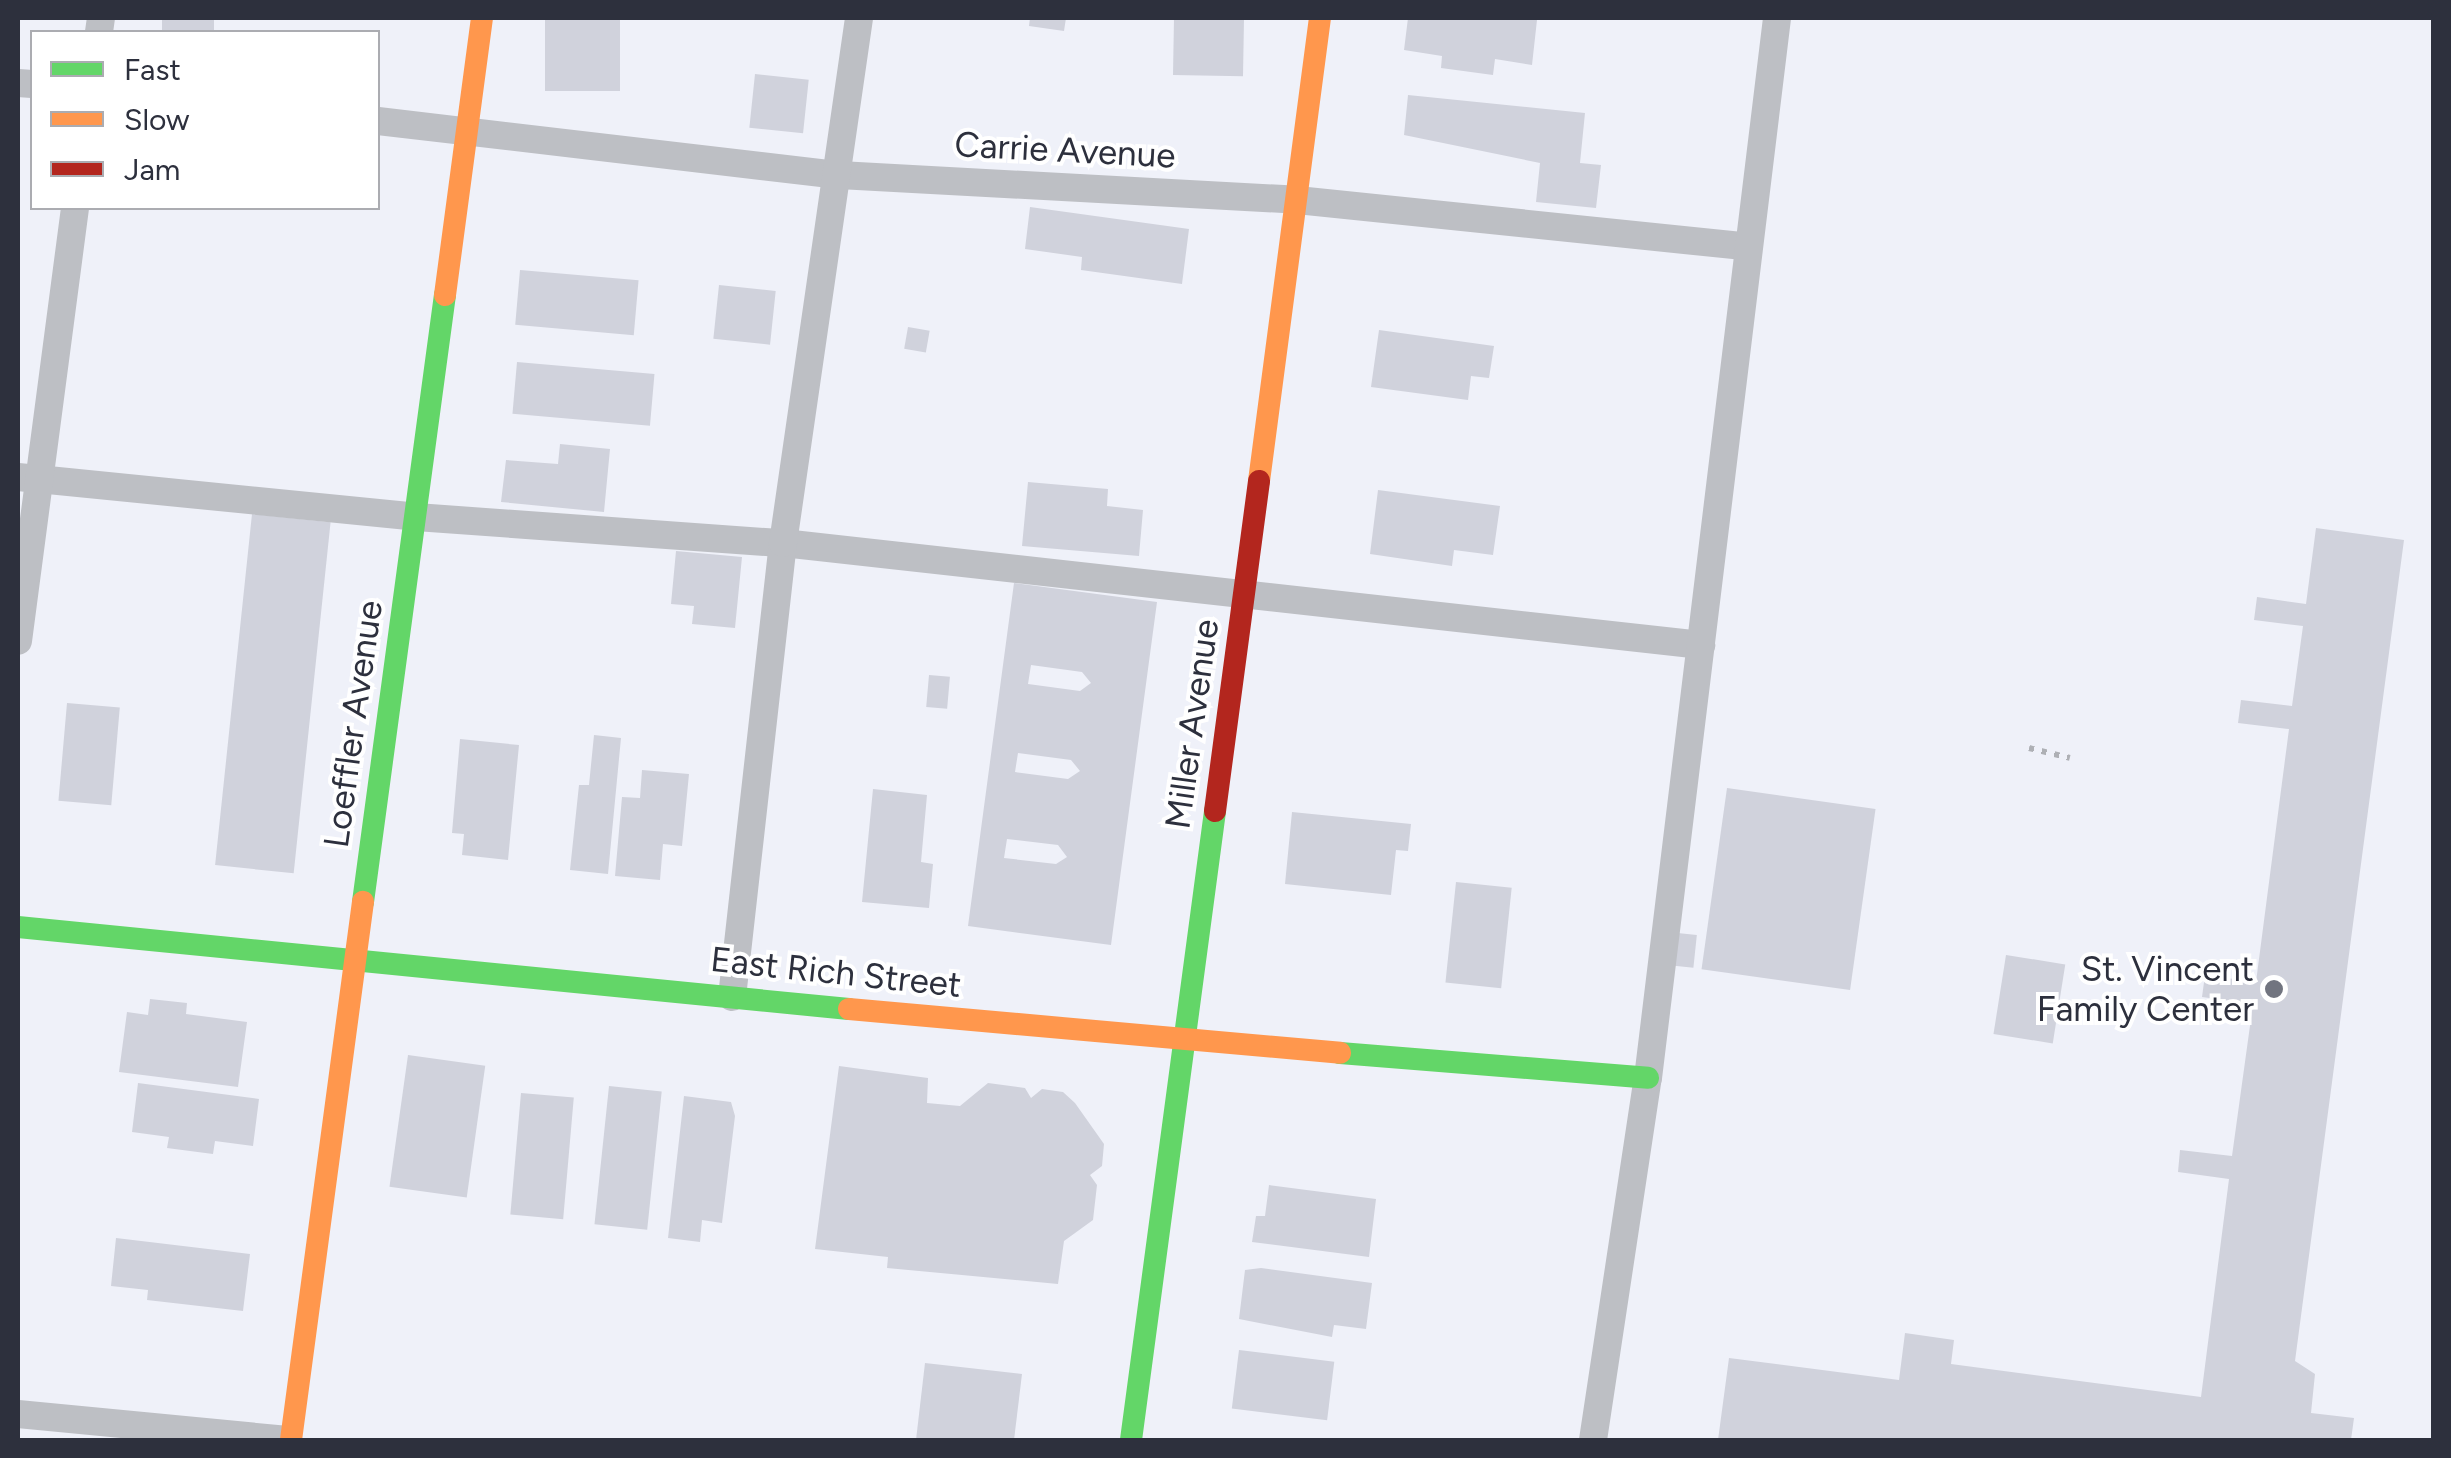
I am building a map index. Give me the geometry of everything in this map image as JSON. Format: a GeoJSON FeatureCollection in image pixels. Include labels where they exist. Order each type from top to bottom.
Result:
{"type":"FeatureCollection","features":[{"type":"Feature","properties":{"kind":"street","name":"Loeffler Avenue"},"geometry":{"type":"LineString","coordinates":[[289,1440],[482,18]]}},
{"type":"Feature","properties":{"kind":"street","name":"Miller Avenue"},"geometry":{"type":"LineString","coordinates":[[1132,1440],[1320,18]]}},
{"type":"Feature","properties":{"kind":"street","name":"East Rich Street"},"geometry":{"type":"LineString","coordinates":[[18,927],[1185,1041],[1648,1078]]}},
{"type":"Feature","properties":{"kind":"lane"},"geometry":{"type":"LineString","coordinates":[[732,997],[783,543],[860,18]]}},
{"type":"Feature","properties":{"kind":"lane"},"geometry":{"type":"LineString","coordinates":[[1593,1440],[1648,1078],[1776,18]]}},
{"type":"Feature","properties":{"kind":"lane","name":"Carrie Avenue"},"geometry":{"type":"LineString","coordinates":[[380,121],[839,175],[1297,200],[1749,248]]}},
{"type":"Feature","properties":{"kind":"lane"},"geometry":{"type":"LineString","coordinates":[[18,641],[28,478],[75,210]]}},
{"type":"Feature","properties":{"kind":"lane"},"geometry":{"type":"LineString","coordinates":[[28,478],[416,517],[783,543],[1701,645]]}},
{"type":"Feature","properties":{"kind":"lane"},"geometry":{"type":"LineString","coordinates":[[18,1414],[289,1440]]}},
{"type":"Feature","properties":{"kind":"path"},"geometry":{"type":"LineString","coordinates":[[2028,748],[2070,758]]}},
{"type":"Feature","properties":{"kind":"building"},"geometry":{"type":"Polygon","coordinates":[[[162,18],[214,18],[214,30],[162,30],[162,18]]]}},
{"type":"Feature","properties":{"kind":"building"},"geometry":{"type":"Polygon","coordinates":[[[545,18],[620,18],[620,91],[545,91],[545,18]]]}},
{"type":"Feature","properties":{"kind":"building"},"geometry":{"type":"Polygon","coordinates":[[[1030,18],[1066,18],[1064,31],[1029,26],[1030,18]]]}},
{"type":"Feature","properties":{"kind":"building"},"geometry":{"type":"Polygon","coordinates":[[[1174,18],[1244,19],[1243,76],[1173,75],[1174,18]]]}},
{"type":"Feature","properties":{"kind":"building"},"geometry":{"type":"Polygon","coordinates":[[[1408,18],[1537,20],[1532,65],[1495,59],[1493,75],[1441,68],[1442,56],[1404,50],[1408,18]]]}},
{"type":"Feature","properties":{"kind":"building"},"geometry":{"type":"Polygon","coordinates":[[[755,74],[809,80],[803,133],[749,128],[755,74]]]}},
{"type":"Feature","properties":{"kind":"building"},"geometry":{"type":"Polygon","coordinates":[[[1408,95],[1585,113],[1580,163],[1601,165],[1596,208],[1536,202],[1540,163],[1404,135],[1408,95]]]}},
{"type":"Feature","properties":{"kind":"building"},"geometry":{"type":"Polygon","coordinates":[[[1030,207],[1189,229],[1182,284],[1081,270],[1082,257],[1025,249],[1030,207]]]}},
{"type":"Feature","properties":{"kind":"building"},"geometry":{"type":"Polygon","coordinates":[[[520,270],[639,280],[634,335],[515,325],[520,270]]]}},
{"type":"Feature","properties":{"kind":"building"},"geometry":{"type":"Polygon","coordinates":[[[719,285],[776,291],[770,345],[713,339],[719,285]]]}},
{"type":"Feature","properties":{"kind":"building"},"geometry":{"type":"Polygon","coordinates":[[[908,327],[930,331],[926,352],[904,349],[908,327]]]}},
{"type":"Feature","properties":{"kind":"building"},"geometry":{"type":"Polygon","coordinates":[[[1379,330],[1494,346],[1489,378],[1471,376],[1468,400],[1371,387],[1379,330]]]}},
{"type":"Feature","properties":{"kind":"building"},"geometry":{"type":"Polygon","coordinates":[[[517,362],[654,374],[650,426],[512,414],[517,362]]]}},
{"type":"Feature","properties":{"kind":"building"},"geometry":{"type":"Polygon","coordinates":[[[560,444],[610,449],[604,512],[501,502],[506,460],[558,464],[560,444]]]}},
{"type":"Feature","properties":{"kind":"building"},"geometry":{"type":"Polygon","coordinates":[[[1028,482],[1108,489],[1107,506],[1143,510],[1139,556],[1022,546],[1028,482]]]}},
{"type":"Feature","properties":{"kind":"building"},"geometry":{"type":"Polygon","coordinates":[[[1378,490],[1500,506],[1493,555],[1454,550],[1452,566],[1370,554],[1378,490]]]}},
{"type":"Feature","properties":{"kind":"building"},"geometry":{"type":"Polygon","coordinates":[[[252,514],[331,522],[294,873],[215,865],[252,514]]]}},
{"type":"Feature","properties":{"kind":"building","name":"St. Vincent Family Center"},"geometry":{"type":"Polygon","coordinates":[[[2316,528],[2404,540],[2295,1361],[2315,1374],[2311,1413],[2354,1418],[2351,1440],[1718,1440],[1729,1358],[1899,1380],[1905,1333],[1954,1340],[1951,1364],[2201,1397],[2229,1179],[2178,1172],[2180,1150],[2232,1156],[2253,1004],[2202,997],[2205,975],[2256,982],[2289,729],[2238,723],[2241,700],[2292,706],[2303,626],[2254,620],[2257,597],[2306,604],[2316,528]]]}},
{"type":"Feature","properties":{"kind":"building"},"geometry":{"type":"Polygon","coordinates":[[[676,551],[742,557],[735,628],[692,624],[694,606],[671,604],[676,551]]]}},
{"type":"Feature","properties":{"kind":"building"},"geometry":{"type":"Polygon","coordinates":[[[1014,583],[1157,602],[1111,945],[968,926],[1014,583]],[[1031,665],[1028,684],[1080,691],[1091,683],[1082,672],[1031,665]],[[1018,753],[1015,772],[1068,779],[1080,771],[1071,760],[1018,753]],[[1007,839],[1004,858],[1056,864],[1067,857],[1058,845],[1007,839]]]}},
{"type":"Feature","properties":{"kind":"building"},"geometry":{"type":"Polygon","coordinates":[[[929,675],[950,677],[947,709],[926,707],[929,675]]]}},
{"type":"Feature","properties":{"kind":"building"},"geometry":{"type":"Polygon","coordinates":[[[67,703],[120,708],[111,805],[58,801],[67,703]]]}},
{"type":"Feature","properties":{"kind":"building"},"geometry":{"type":"Polygon","coordinates":[[[594,735],[621,738],[608,874],[570,870],[579,785],[589,785],[594,735]]]}},
{"type":"Feature","properties":{"kind":"building"},"geometry":{"type":"Polygon","coordinates":[[[460,739],[519,745],[508,860],[462,855],[464,834],[452,833],[460,739]]]}},
{"type":"Feature","properties":{"kind":"building"},"geometry":{"type":"Polygon","coordinates":[[[642,770],[689,774],[682,846],[663,844],[660,880],[615,876],[622,797],[640,798],[642,770]]]}},
{"type":"Feature","properties":{"kind":"building"},"geometry":{"type":"Polygon","coordinates":[[[1727,788],[1876,809],[1850,990],[1702,969],[1727,788]]]}},
{"type":"Feature","properties":{"kind":"building"},"geometry":{"type":"Polygon","coordinates":[[[873,789],[927,795],[921,862],[933,864],[929,908],[862,902],[873,789]]]}},
{"type":"Feature","properties":{"kind":"building"},"geometry":{"type":"Polygon","coordinates":[[[1292,812],[1411,824],[1408,851],[1396,850],[1391,895],[1285,884],[1292,812]]]}},
{"type":"Feature","properties":{"kind":"building"},"geometry":{"type":"Polygon","coordinates":[[[1456,882],[1512,888],[1501,988],[1445,982],[1456,882]]]}},
{"type":"Feature","properties":{"kind":"building"},"geometry":{"type":"Polygon","coordinates":[[[1668,932],[1697,935],[1693,968],[1665,965],[1668,932]]]}},
{"type":"Feature","properties":{"kind":"building"},"geometry":{"type":"Polygon","coordinates":[[[2006,955],[2065,964],[2053,1043],[1993,1034],[2006,955]]]}},
{"type":"Feature","properties":{"kind":"building"},"geometry":{"type":"Polygon","coordinates":[[[150,999],[187,1003],[186,1014],[247,1022],[238,1087],[119,1072],[127,1012],[148,1015],[150,999]]]}},
{"type":"Feature","properties":{"kind":"building"},"geometry":{"type":"Polygon","coordinates":[[[408,1055],[485,1066],[467,1198],[389,1187],[408,1055]]]}},
{"type":"Feature","properties":{"kind":"building"},"geometry":{"type":"Polygon","coordinates":[[[839,1066],[928,1078],[927,1103],[960,1106],[988,1083],[1025,1088],[1031,1098],[1042,1089],[1063,1092],[1075,1103],[1104,1144],[1102,1166],[1090,1175],[1097,1185],[1093,1220],[1064,1241],[1058,1284],[887,1268],[888,1257],[815,1249],[839,1066]]]}},
{"type":"Feature","properties":{"kind":"building"},"geometry":{"type":"Polygon","coordinates":[[[138,1083],[259,1099],[253,1146],[215,1141],[213,1154],[167,1148],[169,1137],[132,1132],[138,1083]]]}},
{"type":"Feature","properties":{"kind":"building"},"geometry":{"type":"Polygon","coordinates":[[[609,1086],[662,1092],[647,1230],[594,1224],[609,1086]]]}},
{"type":"Feature","properties":{"kind":"building"},"geometry":{"type":"Polygon","coordinates":[[[521,1093],[574,1098],[563,1219],[510,1215],[521,1093]]]}},
{"type":"Feature","properties":{"kind":"building"},"geometry":{"type":"Polygon","coordinates":[[[684,1096],[731,1102],[735,1116],[722,1223],[702,1220],[700,1242],[668,1238],[684,1096]]]}},
{"type":"Feature","properties":{"kind":"building"},"geometry":{"type":"Polygon","coordinates":[[[1269,1185],[1376,1199],[1369,1257],[1252,1242],[1256,1216],[1265,1216],[1269,1185]]]}},
{"type":"Feature","properties":{"kind":"building"},"geometry":{"type":"Polygon","coordinates":[[[116,1238],[250,1254],[243,1311],[147,1300],[148,1290],[111,1286],[116,1238]]]}},
{"type":"Feature","properties":{"kind":"building"},"geometry":{"type":"Polygon","coordinates":[[[1261,1268],[1372,1283],[1366,1329],[1334,1325],[1332,1337],[1239,1319],[1245,1270],[1261,1268]]]}},
{"type":"Feature","properties":{"kind":"building"},"geometry":{"type":"Polygon","coordinates":[[[1239,1350],[1334,1362],[1327,1420],[1232,1409],[1239,1350]]]}},
{"type":"Feature","properties":{"kind":"building"},"geometry":{"type":"Polygon","coordinates":[[[925,1363],[1022,1374],[1014,1440],[916,1440],[925,1363]]]}},
{"type":"Feature","properties":{"kind":"traffic: fast"},"geometry":{"type":"LineString","coordinates":[[363,902],[445,295]]}},
{"type":"Feature","properties":{"kind":"traffic: fast"},"geometry":{"type":"LineString","coordinates":[[1131,1440],[1215,811]]}},
{"type":"Feature","properties":{"kind":"traffic: fast"},"geometry":{"type":"LineString","coordinates":[[18,927],[849,1009]]}},
{"type":"Feature","properties":{"kind":"traffic: fast"},"geometry":{"type":"LineString","coordinates":[[1340,1053],[1648,1078]]}},
{"type":"Feature","properties":{"kind":"traffic: slow"},"geometry":{"type":"LineString","coordinates":[[445,295],[482,18]]}},
{"type":"Feature","properties":{"kind":"traffic: slow"},"geometry":{"type":"LineString","coordinates":[[1259,481],[1320,18]]}},
{"type":"Feature","properties":{"kind":"traffic: slow"},"geometry":{"type":"LineString","coordinates":[[291,1440],[363,902]]}},
{"type":"Feature","properties":{"kind":"traffic: slow"},"geometry":{"type":"LineString","coordinates":[[849,1009],[1340,1053]]}},
{"type":"Feature","properties":{"kind":"traffic: jam"},"geometry":{"type":"LineString","coordinates":[[1215,811],[1259,481]]}},
{"type":"Feature","properties":{"kind":"place","name":"St. Vincent Family Center"},"geometry":{"type":"Point","coordinates":[2274,989]}}]}
